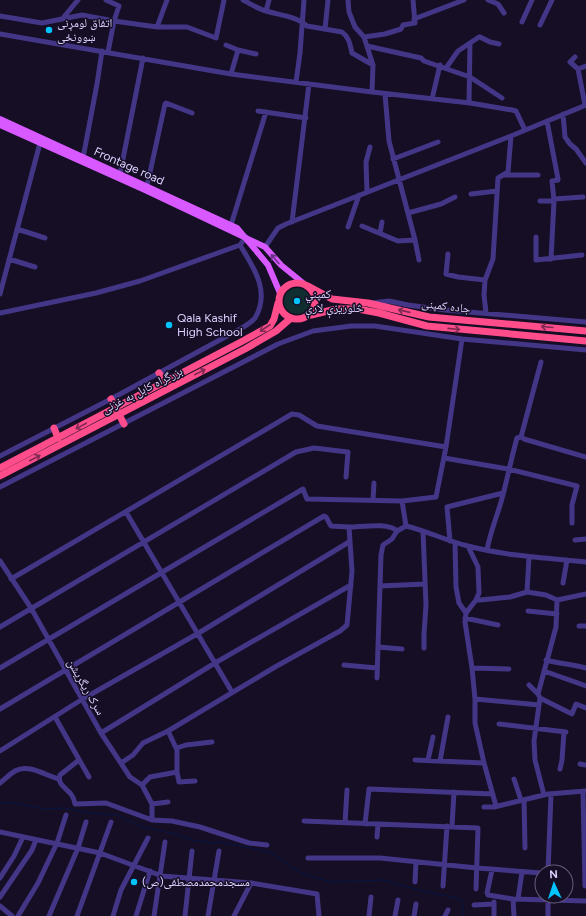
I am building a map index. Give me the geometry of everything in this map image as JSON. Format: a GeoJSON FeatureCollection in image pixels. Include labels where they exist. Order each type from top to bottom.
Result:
{"type":"FeatureCollection","features":[{"type":"Feature","properties":{"kind":"highway"},"geometry":{"type":"LineString","coordinates":[[295,282],[305,284],[314,293],[315,302],[313,310],[307,316],[302,318],[291,318],[282,312],[278,303],[280,293],[288,284],[295,282]]}},
{"type":"Feature","properties":{"kind":"highway","name":"جاده کمپنی"},"geometry":{"type":"LineString","coordinates":[[305,284],[332,299],[368,303],[429,317],[586,331]]}},
{"type":"Feature","properties":{"kind":"highway","name":"بزرگراه کابل به غزنی"},"geometry":{"type":"LineString","coordinates":[[0,476],[118,411],[165,382],[270,326],[274,319],[278,303]]}},
{"type":"Feature","properties":{"kind":"highway","name":"جاده کمپنی"},"geometry":{"type":"LineString","coordinates":[[307,316],[336,309],[358,309],[427,326],[586,341]]}},
{"type":"Feature","properties":{"kind":"highway","name":"بزرگراه کابل به غزنی"},"geometry":{"type":"LineString","coordinates":[[0,468],[58,438],[118,411],[245,349],[276,330],[291,318]]}},
{"type":"Feature","properties":{"kind":"highway"},"geometry":{"type":"LineString","coordinates":[[159,373],[165,382]]}},
{"type":"Feature","properties":{"kind":"highway"},"geometry":{"type":"LineString","coordinates":[[111,399],[124,424]]}},
{"type":"Feature","properties":{"kind":"highway"},"geometry":{"type":"LineString","coordinates":[[54,428],[58,438]]}},
{"type":"Feature","properties":{"kind":"main road","name":"Frontage road"},"geometry":{"type":"LineString","coordinates":[[0,119],[231,225],[237,228],[246,237]]}},
{"type":"Feature","properties":{"kind":"main road"},"geometry":{"type":"LineString","coordinates":[[0,125],[246,237],[265,247],[281,265],[305,284]]}},
{"type":"Feature","properties":{"kind":"main road"},"geometry":{"type":"LineString","coordinates":[[246,237],[268,265],[280,293]]}},
{"type":"Feature","properties":{"kind":"street"},"geometry":{"type":"LineString","coordinates":[[63,18],[78,0]]}},
{"type":"Feature","properties":{"kind":"street"},"geometry":{"type":"LineString","coordinates":[[106,0],[119,6],[114,21],[108,52]]}},
{"type":"Feature","properties":{"kind":"street"},"geometry":{"type":"LineString","coordinates":[[157,26],[167,0]]}},
{"type":"Feature","properties":{"kind":"street"},"geometry":{"type":"LineString","coordinates":[[0,16],[42,23],[82,15],[114,21],[157,26],[187,27],[216,38],[224,0]]}},
{"type":"Feature","properties":{"kind":"street"},"geometry":{"type":"LineString","coordinates":[[243,0],[266,11],[280,14],[302,22],[307,26],[342,32],[346,35],[350,42],[352,53],[372,65]]}},
{"type":"Feature","properties":{"kind":"street"},"geometry":{"type":"LineString","coordinates":[[266,11],[269,0]]}},
{"type":"Feature","properties":{"kind":"street"},"geometry":{"type":"LineString","coordinates":[[296,82],[304,0]]}},
{"type":"Feature","properties":{"kind":"street"},"geometry":{"type":"LineString","coordinates":[[325,29],[328,0]]}},
{"type":"Feature","properties":{"kind":"street"},"geometry":{"type":"LineString","coordinates":[[348,0],[349,12],[355,27],[364,36],[372,65],[372,92]]}},
{"type":"Feature","properties":{"kind":"street"},"geometry":{"type":"LineString","coordinates":[[364,36],[385,34],[401,29],[403,25],[414,23],[413,0]]}},
{"type":"Feature","properties":{"kind":"street"},"geometry":{"type":"LineString","coordinates":[[414,19],[464,0]]}},
{"type":"Feature","properties":{"kind":"street"},"geometry":{"type":"LineString","coordinates":[[488,0],[498,4],[504,13]]}},
{"type":"Feature","properties":{"kind":"street"},"geometry":{"type":"LineString","coordinates":[[522,22],[532,0]]}},
{"type":"Feature","properties":{"kind":"street"},"geometry":{"type":"LineString","coordinates":[[540,25],[552,0]]}},
{"type":"Feature","properties":{"kind":"street"},"geometry":{"type":"LineString","coordinates":[[0,34],[231,74],[385,94],[469,103],[516,111],[525,130]]}},
{"type":"Feature","properties":{"kind":"street"},"geometry":{"type":"LineString","coordinates":[[446,68],[458,51],[480,37],[490,42],[499,44]]}},
{"type":"Feature","properties":{"kind":"street"},"geometry":{"type":"LineString","coordinates":[[469,103],[470,43]]}},
{"type":"Feature","properties":{"kind":"street"},"geometry":{"type":"LineString","coordinates":[[226,45],[238,50],[256,54]]}},
{"type":"Feature","properties":{"kind":"street"},"geometry":{"type":"LineString","coordinates":[[367,46],[421,58],[424,61],[440,65],[470,77],[502,98]]}},
{"type":"Feature","properties":{"kind":"street"},"geometry":{"type":"LineString","coordinates":[[231,74],[238,50]]}},
{"type":"Feature","properties":{"kind":"street"},"geometry":{"type":"LineString","coordinates":[[83,158],[102,51]]}},
{"type":"Feature","properties":{"kind":"street"},"geometry":{"type":"LineString","coordinates":[[265,247],[278,228],[511,136],[585,105],[578,69],[570,62],[575,57]]}},
{"type":"Feature","properties":{"kind":"street"},"geometry":{"type":"LineString","coordinates":[[120,174],[143,58]]}},
{"type":"Feature","properties":{"kind":"street"},"geometry":{"type":"LineString","coordinates":[[432,99],[440,65]]}},
{"type":"Feature","properties":{"kind":"street"},"geometry":{"type":"LineString","coordinates":[[578,69],[586,66]]}},
{"type":"Feature","properties":{"kind":"street"},"geometry":{"type":"LineString","coordinates":[[292,222],[309,84]]}},
{"type":"Feature","properties":{"kind":"street"},"geometry":{"type":"LineString","coordinates":[[385,94],[389,141],[419,260]]}},
{"type":"Feature","properties":{"kind":"street"},"geometry":{"type":"LineString","coordinates":[[147,186],[165,104],[166,103],[192,113]]}},
{"type":"Feature","properties":{"kind":"street"},"geometry":{"type":"LineString","coordinates":[[258,111],[306,118]]}},
{"type":"Feature","properties":{"kind":"street"},"geometry":{"type":"LineString","coordinates":[[231,225],[266,112]]}},
{"type":"Feature","properties":{"kind":"street"},"geometry":{"type":"LineString","coordinates":[[563,114],[565,137],[576,149],[586,164]]}},
{"type":"Feature","properties":{"kind":"street"},"geometry":{"type":"LineString","coordinates":[[547,121],[558,179],[552,181],[554,200],[552,259]]}},
{"type":"Feature","properties":{"kind":"street"},"geometry":{"type":"LineString","coordinates":[[486,313],[484,295],[485,280],[493,259],[498,178],[508,172],[511,136]]}},
{"type":"Feature","properties":{"kind":"street"},"geometry":{"type":"LineString","coordinates":[[393,159],[438,142]]}},
{"type":"Feature","properties":{"kind":"street"},"geometry":{"type":"LineString","coordinates":[[0,294],[40,143]]}},
{"type":"Feature","properties":{"kind":"street"},"geometry":{"type":"LineString","coordinates":[[367,192],[366,162],[370,147]]}},
{"type":"Feature","properties":{"kind":"street"},"geometry":{"type":"LineString","coordinates":[[503,175],[538,175]]}},
{"type":"Feature","properties":{"kind":"street"},"geometry":{"type":"LineString","coordinates":[[471,194],[498,191]]}},
{"type":"Feature","properties":{"kind":"street"},"geometry":{"type":"LineString","coordinates":[[348,227],[359,195]]}},
{"type":"Feature","properties":{"kind":"street"},"geometry":{"type":"LineString","coordinates":[[408,213],[441,204],[455,197]]}},
{"type":"Feature","properties":{"kind":"street"},"geometry":{"type":"LineString","coordinates":[[540,201],[583,197]]}},
{"type":"Feature","properties":{"kind":"street"},"geometry":{"type":"LineString","coordinates":[[380,233],[382,222]]}},
{"type":"Feature","properties":{"kind":"street"},"geometry":{"type":"LineString","coordinates":[[362,226],[398,241],[415,240]]}},
{"type":"Feature","properties":{"kind":"street"},"geometry":{"type":"LineString","coordinates":[[17,230],[45,238]]}},
{"type":"Feature","properties":{"kind":"street"},"geometry":{"type":"LineString","coordinates":[[0,313],[140,281],[240,245],[246,237]]}},
{"type":"Feature","properties":{"kind":"street"},"geometry":{"type":"LineString","coordinates":[[536,237],[536,260],[582,255]]}},
{"type":"Feature","properties":{"kind":"street"},"geometry":{"type":"LineString","coordinates":[[0,456],[111,399],[240,329],[255,318],[262,291],[258,275],[240,245]]}},
{"type":"Feature","properties":{"kind":"street"},"geometry":{"type":"LineString","coordinates":[[448,254],[446,274],[458,278],[485,280]]}},
{"type":"Feature","properties":{"kind":"street"},"geometry":{"type":"LineString","coordinates":[[9,259],[35,266]]}},
{"type":"Feature","properties":{"kind":"street"},"geometry":{"type":"LineString","coordinates":[[368,303],[389,301],[445,310],[586,322]]}},
{"type":"Feature","properties":{"kind":"street"},"geometry":{"type":"LineString","coordinates":[[0,487],[278,344],[313,331],[351,326],[375,326],[462,339],[586,350]]}},
{"type":"Feature","properties":{"kind":"street"},"geometry":{"type":"LineString","coordinates":[[0,668],[303,489],[307,499],[402,501],[436,497],[446,447],[462,339]]}},
{"type":"Feature","properties":{"kind":"street"},"geometry":{"type":"LineString","coordinates":[[487,550],[489,537],[496,519],[508,469],[517,438],[521,437],[541,362]]}},
{"type":"Feature","properties":{"kind":"street"},"geometry":{"type":"LineString","coordinates":[[10,579],[294,414],[317,426],[446,447]]}},
{"type":"Feature","properties":{"kind":"street"},"geometry":{"type":"LineString","coordinates":[[521,437],[586,457]]}},
{"type":"Feature","properties":{"kind":"street"},"geometry":{"type":"LineString","coordinates":[[0,627],[296,452],[314,448],[349,453],[346,477]]}},
{"type":"Feature","properties":{"kind":"street"},"geometry":{"type":"LineString","coordinates":[[444,458],[508,469],[577,486],[572,505],[572,523]]}},
{"type":"Feature","properties":{"kind":"street"},"geometry":{"type":"LineString","coordinates":[[373,500],[374,483]]}},
{"type":"Feature","properties":{"kind":"street"},"geometry":{"type":"LineString","coordinates":[[496,806],[484,763],[476,723],[475,699],[466,616],[459,603],[456,587],[447,508],[503,493]]}},
{"type":"Feature","properties":{"kind":"street"},"geometry":{"type":"LineString","coordinates":[[402,501],[406,526]]}},
{"type":"Feature","properties":{"kind":"street"},"geometry":{"type":"LineString","coordinates":[[126,512],[232,692]]}},
{"type":"Feature","properties":{"kind":"street"},"geometry":{"type":"LineString","coordinates":[[0,709],[324,516],[331,526],[387,526],[394,528],[397,531]]}},
{"type":"Feature","properties":{"kind":"street"},"geometry":{"type":"LineString","coordinates":[[377,678],[381,555],[383,545],[392,539],[397,531],[406,526],[452,542],[487,550],[529,557],[586,562]]}},
{"type":"Feature","properties":{"kind":"street"},"geometry":{"type":"LineString","coordinates":[[121,763],[133,755],[143,743],[168,731],[347,625],[352,571],[349,527]]}},
{"type":"Feature","properties":{"kind":"street"},"geometry":{"type":"LineString","coordinates":[[423,531],[425,584],[424,648]]}},
{"type":"Feature","properties":{"kind":"street"},"geometry":{"type":"LineString","coordinates":[[575,540],[586,539]]}},
{"type":"Feature","properties":{"kind":"street"},"geometry":{"type":"LineString","coordinates":[[0,751],[81,700],[197,634],[349,542]]}},
{"type":"Feature","properties":{"kind":"street"},"geometry":{"type":"LineString","coordinates":[[466,616],[479,593],[478,567],[468,546]]}},
{"type":"Feature","properties":{"kind":"street"},"geometry":{"type":"LineString","coordinates":[[527,592],[529,557]]}},
{"type":"Feature","properties":{"kind":"street"},"geometry":{"type":"LineString","coordinates":[[563,583],[566,560]]}},
{"type":"Feature","properties":{"kind":"street","name":"سرک ریگریشن"},"geometry":{"type":"LineString","coordinates":[[0,561],[10,579],[31,608],[64,671],[101,733],[130,777],[142,785],[152,804],[152,820]]}},
{"type":"Feature","properties":{"kind":"street"},"geometry":{"type":"LineString","coordinates":[[101,733],[215,663],[351,584]]}},
{"type":"Feature","properties":{"kind":"street"},"geometry":{"type":"LineString","coordinates":[[380,586],[425,584]]}},
{"type":"Feature","properties":{"kind":"street"},"geometry":{"type":"LineString","coordinates":[[476,600],[510,597],[527,592],[546,595],[557,600],[586,594]]}},
{"type":"Feature","properties":{"kind":"street"},"geometry":{"type":"LineString","coordinates":[[544,795],[534,760],[534,741],[539,696],[546,660],[556,627],[557,600]]}},
{"type":"Feature","properties":{"kind":"street"},"geometry":{"type":"LineString","coordinates":[[528,612],[557,614]]}},
{"type":"Feature","properties":{"kind":"street"},"geometry":{"type":"LineString","coordinates":[[466,616],[498,624]]}},
{"type":"Feature","properties":{"kind":"street"},"geometry":{"type":"LineString","coordinates":[[579,626],[586,626]]}},
{"type":"Feature","properties":{"kind":"street"},"geometry":{"type":"LineString","coordinates":[[378,647],[402,649]]}},
{"type":"Feature","properties":{"kind":"street"},"geometry":{"type":"LineString","coordinates":[[546,660],[586,668]]}},
{"type":"Feature","properties":{"kind":"street"},"geometry":{"type":"LineString","coordinates":[[344,665],[377,668]]}},
{"type":"Feature","properties":{"kind":"street"},"geometry":{"type":"LineString","coordinates":[[472,668],[509,669]]}},
{"type":"Feature","properties":{"kind":"street"},"geometry":{"type":"LineString","coordinates":[[544,671],[586,686]]}},
{"type":"Feature","properties":{"kind":"street"},"geometry":{"type":"LineString","coordinates":[[529,685],[539,696],[572,714],[576,704],[586,708]]}},
{"type":"Feature","properties":{"kind":"street"},"geometry":{"type":"LineString","coordinates":[[475,699],[539,705]]}},
{"type":"Feature","properties":{"kind":"street"},"geometry":{"type":"LineString","coordinates":[[55,717],[89,777]]}},
{"type":"Feature","properties":{"kind":"street"},"geometry":{"type":"LineString","coordinates":[[440,761],[448,717]]}},
{"type":"Feature","properties":{"kind":"street"},"geometry":{"type":"LineString","coordinates":[[499,724],[565,732],[560,769]]}},
{"type":"Feature","properties":{"kind":"street"},"geometry":{"type":"LineString","coordinates":[[168,731],[177,748],[177,772],[180,782],[195,781]]}},
{"type":"Feature","properties":{"kind":"street"},"geometry":{"type":"LineString","coordinates":[[428,760],[433,737]]}},
{"type":"Feature","properties":{"kind":"street"},"geometry":{"type":"LineString","coordinates":[[177,748],[186,745],[212,742]]}},
{"type":"Feature","properties":{"kind":"street"},"geometry":{"type":"LineString","coordinates":[[59,779],[60,775],[79,760]]}},
{"type":"Feature","properties":{"kind":"street"},"geometry":{"type":"LineString","coordinates":[[415,760],[484,763]]}},
{"type":"Feature","properties":{"kind":"street"},"geometry":{"type":"LineString","coordinates":[[0,783],[16,770],[32,769],[59,779],[61,784],[71,792],[75,804],[106,803],[152,820],[172,821],[200,827],[249,843],[267,844]]}},
{"type":"Feature","properties":{"kind":"street"},"geometry":{"type":"LineString","coordinates":[[142,785],[150,777],[177,772]]}},
{"type":"Feature","properties":{"kind":"street"},"geometry":{"type":"LineString","coordinates":[[514,779],[523,800],[525,848]]}},
{"type":"Feature","properties":{"kind":"street"},"geometry":{"type":"LineString","coordinates":[[365,824],[369,789],[493,794]]}},
{"type":"Feature","properties":{"kind":"street"},"geometry":{"type":"LineString","coordinates":[[345,823],[347,790]]}},
{"type":"Feature","properties":{"kind":"street"},"geometry":{"type":"LineString","coordinates":[[484,808],[544,795],[584,791],[584,886]]}},
{"type":"Feature","properties":{"kind":"street"},"geometry":{"type":"LineString","coordinates":[[443,886],[454,792]]}},
{"type":"Feature","properties":{"kind":"street"},"geometry":{"type":"LineString","coordinates":[[548,864],[550,794]]}},
{"type":"Feature","properties":{"kind":"street"},"geometry":{"type":"LineString","coordinates":[[152,804],[168,802]]}},
{"type":"Feature","properties":{"kind":"street"},"geometry":{"type":"LineString","coordinates":[[18,916],[38,883],[57,843],[66,815]]}},
{"type":"Feature","properties":{"kind":"street"},"geometry":{"type":"LineString","coordinates":[[304,821],[478,828],[476,889]]}},
{"type":"Feature","properties":{"kind":"street"},"geometry":{"type":"LineString","coordinates":[[49,916],[78,848],[86,822]]}},
{"type":"Feature","properties":{"kind":"street"},"geometry":{"type":"LineString","coordinates":[[77,916],[112,822]]}},
{"type":"Feature","properties":{"kind":"street"},"geometry":{"type":"LineString","coordinates":[[377,837],[378,824]]}},
{"type":"Feature","properties":{"kind":"street"},"geometry":{"type":"LineString","coordinates":[[0,833],[57,843],[100,853],[160,875],[251,883],[317,894],[319,916]]}},
{"type":"Feature","properties":{"kind":"street"},"geometry":{"type":"LineString","coordinates":[[0,878],[14,856],[23,837]]}},
{"type":"Feature","properties":{"kind":"street"},"geometry":{"type":"LineString","coordinates":[[113,916],[121,890],[148,838]]}},
{"type":"Feature","properties":{"kind":"street"},"geometry":{"type":"LineString","coordinates":[[0,897],[32,850],[36,840]]}},
{"type":"Feature","properties":{"kind":"street"},"geometry":{"type":"LineString","coordinates":[[154,916],[165,842]]}},
{"type":"Feature","properties":{"kind":"street"},"geometry":{"type":"LineString","coordinates":[[185,916],[192,851]]}},
{"type":"Feature","properties":{"kind":"street"},"geometry":{"type":"LineString","coordinates":[[208,916],[219,851]]}},
{"type":"Feature","properties":{"kind":"street"},"geometry":{"type":"LineString","coordinates":[[308,858],[380,858],[534,873]]}},
{"type":"Feature","properties":{"kind":"street"},"geometry":{"type":"LineString","coordinates":[[415,882],[416,862]]}},
{"type":"Feature","properties":{"kind":"street"},"geometry":{"type":"LineString","coordinates":[[492,870],[487,893],[488,895],[515,899],[534,898]]}},
{"type":"Feature","properties":{"kind":"street"},"geometry":{"type":"LineString","coordinates":[[136,916],[150,871]]}},
{"type":"Feature","properties":{"kind":"street"},"geometry":{"type":"LineString","coordinates":[[514,916],[515,899],[522,872]]}},
{"type":"Feature","properties":{"kind":"street"},"geometry":{"type":"LineString","coordinates":[[234,916],[251,883]]}},
{"type":"Feature","properties":{"kind":"street"},"geometry":{"type":"LineString","coordinates":[[368,916],[371,897]]}},
{"type":"Feature","properties":{"kind":"street"},"geometry":{"type":"LineString","coordinates":[[494,897],[494,916]]}},
{"type":"Feature","properties":{"kind":"street"},"geometry":{"type":"LineString","coordinates":[[395,916],[398,900]]}},
{"type":"Feature","properties":{"kind":"street"},"geometry":{"type":"LineString","coordinates":[[574,900],[586,901]]}},
{"type":"Feature","properties":{"kind":"street"},"geometry":{"type":"LineString","coordinates":[[414,916],[416,904]]}},
{"type":"Feature","properties":{"kind":"street"},"geometry":{"type":"LineString","coordinates":[[474,905],[494,904]]}},
{"type":"Feature","properties":{"kind":"street"},"geometry":{"type":"LineString","coordinates":[[548,904],[548,916]]}},
{"type":"Feature","properties":{"kind":"street"},"geometry":{"type":"LineString","coordinates":[[0,906],[10,915]]}},
{"type":"Feature","properties":{"kind":"street"},"geometry":{"type":"LineString","coordinates":[[445,916],[448,910]]}},
{"type":"Feature","properties":{"kind":"green space"},"geometry":{"type":"Polygon","coordinates":[[[297,288],[306,292],[310,301],[306,310],[297,314],[288,310],[284,301],[288,292],[297,288]]]}},
{"type":"Feature","properties":{"kind":"waterway"},"geometry":{"type":"LineString","coordinates":[[0,803],[12,803],[45,809],[65,808],[88,813],[117,815],[140,826],[179,835],[193,840],[214,843],[221,842],[270,852],[300,873],[331,882],[383,880],[426,892],[457,898],[462,901],[463,916]]}},
{"type":"Feature","properties":{"kind":"place","name":"اتفاق لومړنی ښوونځی"},"geometry":{"type":"Point","coordinates":[49,30]}},
{"type":"Feature","properties":{"kind":"place","name":"کمپني څلوريزې لارې"},"geometry":{"type":"Point","coordinates":[297,301]}},
{"type":"Feature","properties":{"kind":"place","name":"Qala Kashif High School"},"geometry":{"type":"Point","coordinates":[169,325]}},
{"type":"Feature","properties":{"kind":"place","name":"مسجدمحمدمصطفی(ص)"},"geometry":{"type":"Point","coordinates":[134,882]}}]}
